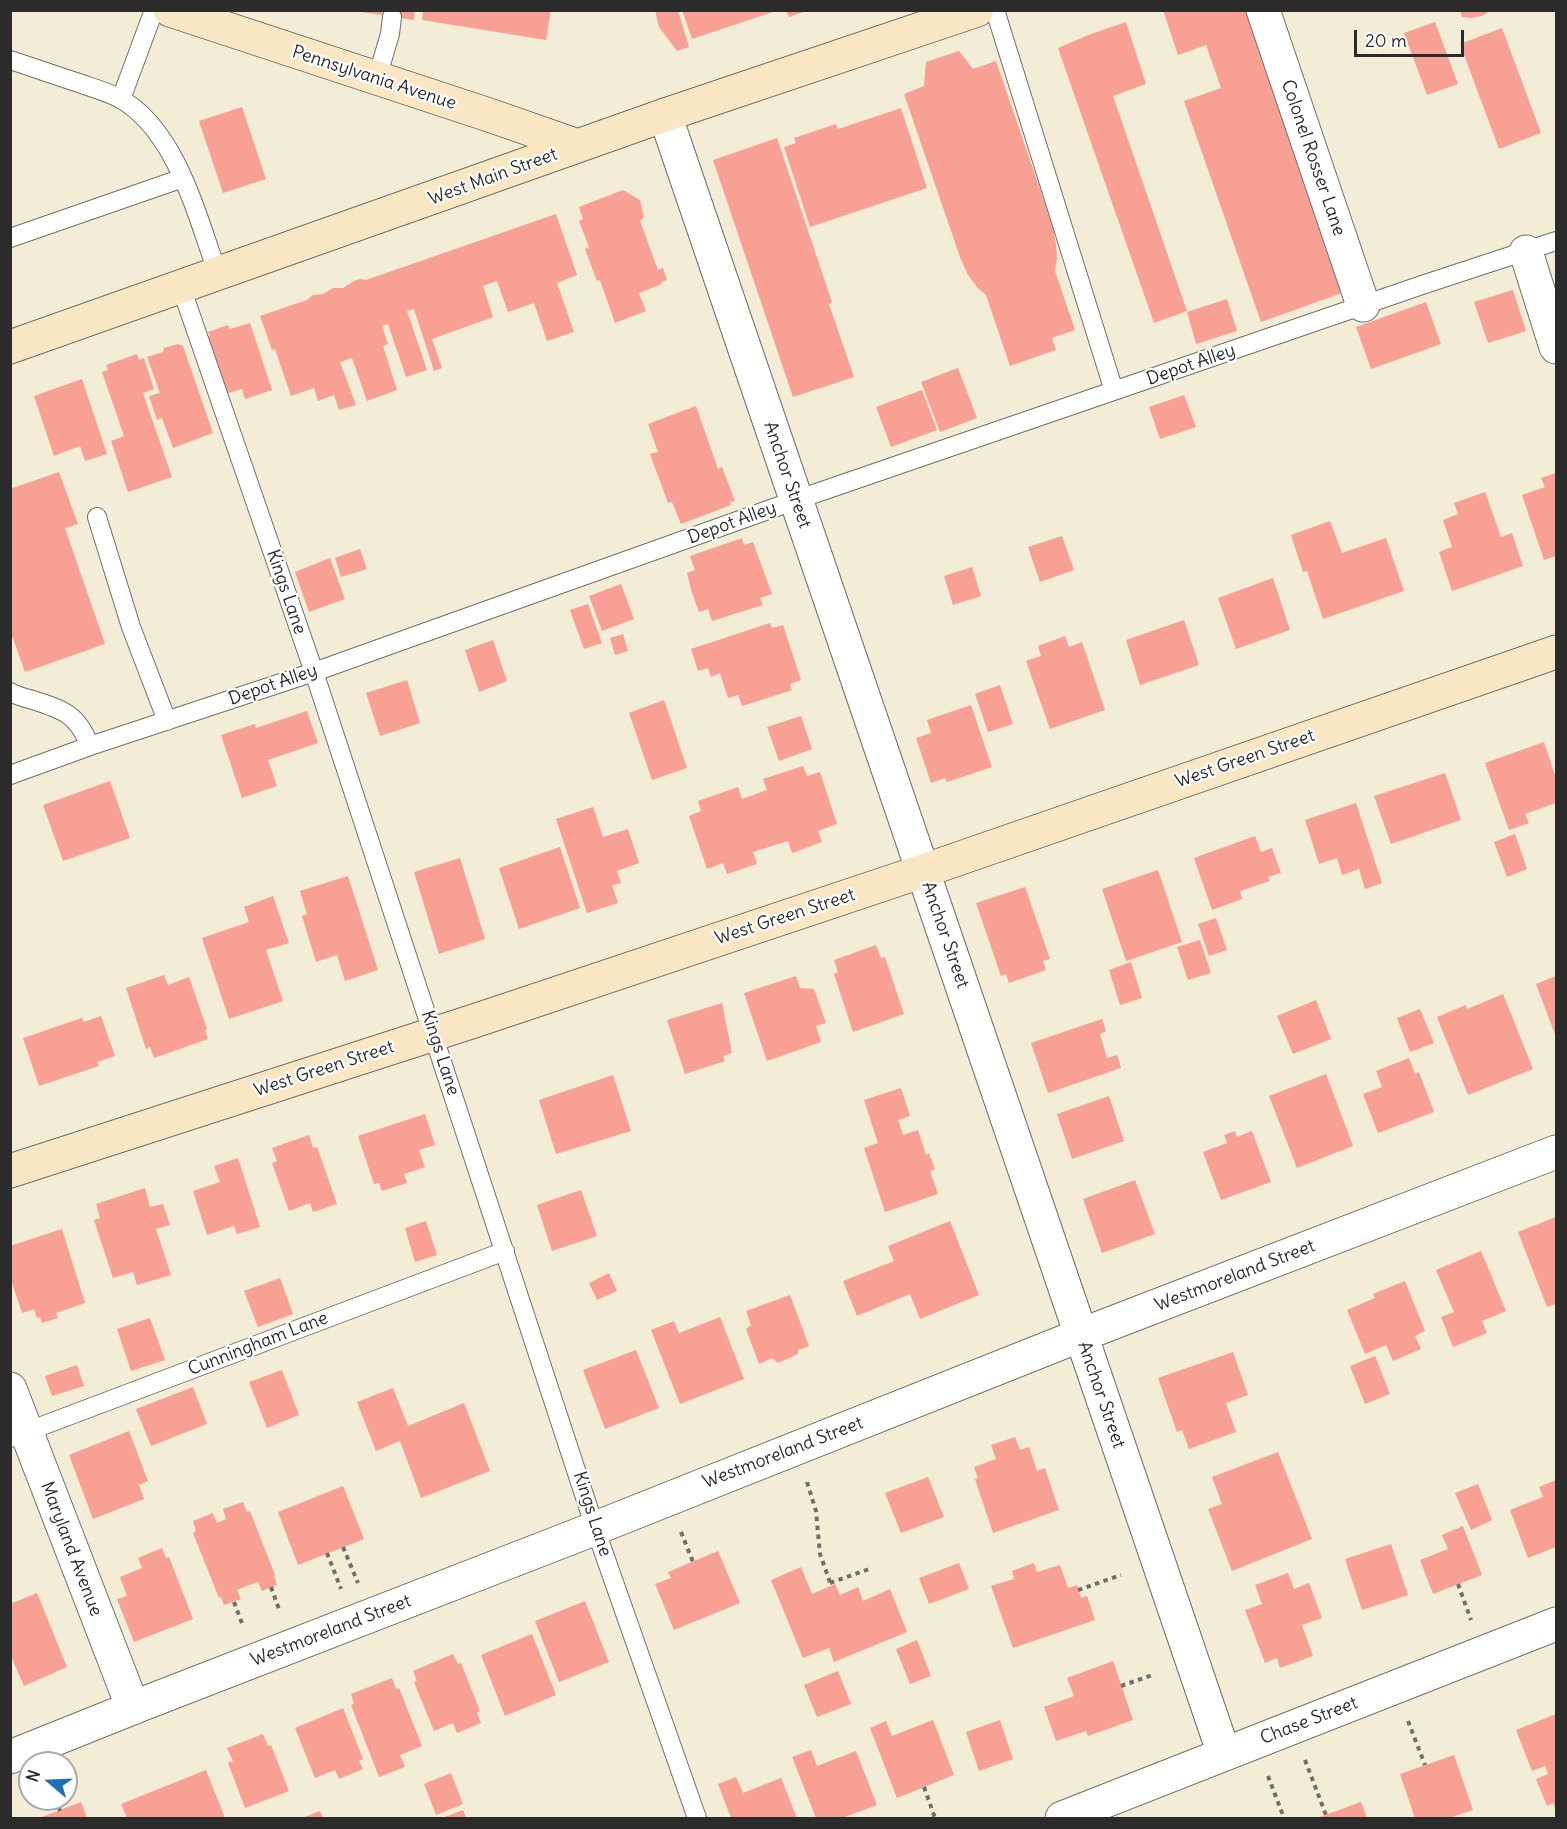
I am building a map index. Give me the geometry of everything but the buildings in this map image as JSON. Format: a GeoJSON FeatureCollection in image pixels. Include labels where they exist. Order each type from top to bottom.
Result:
{"type":"FeatureCollection","features":[{"type":"Feature","properties":{"kind":"street","name":"Pennsylvania Avenue"},"geometry":{"type":"LineString","coordinates":[[170,10],[578,146]]}},
{"type":"Feature","properties":{"kind":"street","name":"West Main Street"},"geometry":{"type":"LineString","coordinates":[[10,347],[665,115],[977,10]]}},
{"type":"Feature","properties":{"kind":"street","name":"Colonel Rosser Lane"},"geometry":{"type":"LineString","coordinates":[[1263,10],[1363,305]]}},
{"type":"Feature","properties":{"kind":"street","name":"Anchor Street"},"geometry":{"type":"LineString","coordinates":[[665,115],[1224,1754]]}},
{"type":"Feature","properties":{"kind":"street"},"geometry":{"type":"LineString","coordinates":[[1526,252],[1557,347]]}},
{"type":"Feature","properties":{"kind":"street","name":"West Green Street"},"geometry":{"type":"LineString","coordinates":[[10,1171],[434,1034],[923,871],[1557,652]]}},
{"type":"Feature","properties":{"kind":"street","name":"Westmoreland Street"},"geometry":{"type":"LineString","coordinates":[[10,1757],[1081,1335],[1557,1152]]}},
{"type":"Feature","properties":{"kind":"street","name":"Maryland Avenue"},"geometry":{"type":"LineString","coordinates":[[10,1389],[18,1435],[133,1708]]}},
{"type":"Feature","properties":{"kind":"street","name":"Chase Street"},"geometry":{"type":"LineString","coordinates":[[1083,1815],[1224,1754],[1557,1624]]}},
{"type":"Feature","properties":{"kind":"lane"},"geometry":{"type":"LineString","coordinates":[[121,99],[154,10]]}},
{"type":"Feature","properties":{"kind":"lane"},"geometry":{"type":"LineString","coordinates":[[995,10],[1114,392]]}},
{"type":"Feature","properties":{"kind":"lane"},"geometry":{"type":"LineString","coordinates":[[377,78],[390,34],[392,16]]}},
{"type":"Feature","properties":{"kind":"lane"},"geometry":{"type":"LineString","coordinates":[[10,60],[121,99],[153,127],[183,178],[218,274]]}},
{"type":"Feature","properties":{"kind":"lane"},"geometry":{"type":"LineString","coordinates":[[10,238],[183,178]]}},
{"type":"Feature","properties":{"kind":"lane","name":"Depot Alley"},"geometry":{"type":"LineString","coordinates":[[10,775],[314,672],[796,500],[1363,305],[1557,241]]}},
{"type":"Feature","properties":{"kind":"lane","name":"Kings Lane"},"geometry":{"type":"LineString","coordinates":[[181,287],[314,672],[690,1816]]}},
{"type":"Feature","properties":{"kind":"lane"},"geometry":{"type":"LineString","coordinates":[[98,517],[131,627],[167,721]]}},
{"type":"Feature","properties":{"kind":"lane"},"geometry":{"type":"LineString","coordinates":[[10,692],[54,707],[71,716],[83,729],[90,746]]}},
{"type":"Feature","properties":{"kind":"lane","name":"Cunningham Lane"},"geometry":{"type":"LineString","coordinates":[[18,1435],[505,1251]]}},
{"type":"Feature","properties":{"kind":"path"},"geometry":{"type":"LineString","coordinates":[[805,1478],[816,1511],[820,1554],[830,1584],[872,1568]]}},
{"type":"Feature","properties":{"kind":"path"},"geometry":{"type":"LineString","coordinates":[[679,1527],[693,1562]]}},
{"type":"Feature","properties":{"kind":"path"},"geometry":{"type":"LineString","coordinates":[[343,1547],[361,1590]]}},
{"type":"Feature","properties":{"kind":"path"},"geometry":{"type":"LineString","coordinates":[[327,1553],[344,1596]]}},
{"type":"Feature","properties":{"kind":"path"},"geometry":{"type":"LineString","coordinates":[[1078,1590],[1121,1575]]}},
{"type":"Feature","properties":{"kind":"path"},"geometry":{"type":"LineString","coordinates":[[1458,1584],[1472,1621]]}},
{"type":"Feature","properties":{"kind":"path"},"geometry":{"type":"LineString","coordinates":[[271,1587],[284,1619]]}},
{"type":"Feature","properties":{"kind":"path"},"geometry":{"type":"LineString","coordinates":[[234,1602],[245,1634]]}},
{"type":"Feature","properties":{"kind":"path"},"geometry":{"type":"LineString","coordinates":[[1121,1686],[1155,1674]]}},
{"type":"Feature","properties":{"kind":"path"},"geometry":{"type":"LineString","coordinates":[[1407,1720],[1425,1765]]}},
{"type":"Feature","properties":{"kind":"path"},"geometry":{"type":"LineString","coordinates":[[1305,1760],[1326,1815]]}},
{"type":"Feature","properties":{"kind":"path"},"geometry":{"type":"LineString","coordinates":[[1268,1775],[1284,1818]]}},
{"type":"Feature","properties":{"kind":"path"},"geometry":{"type":"LineString","coordinates":[[924,1787],[935,1818]]}}]}
